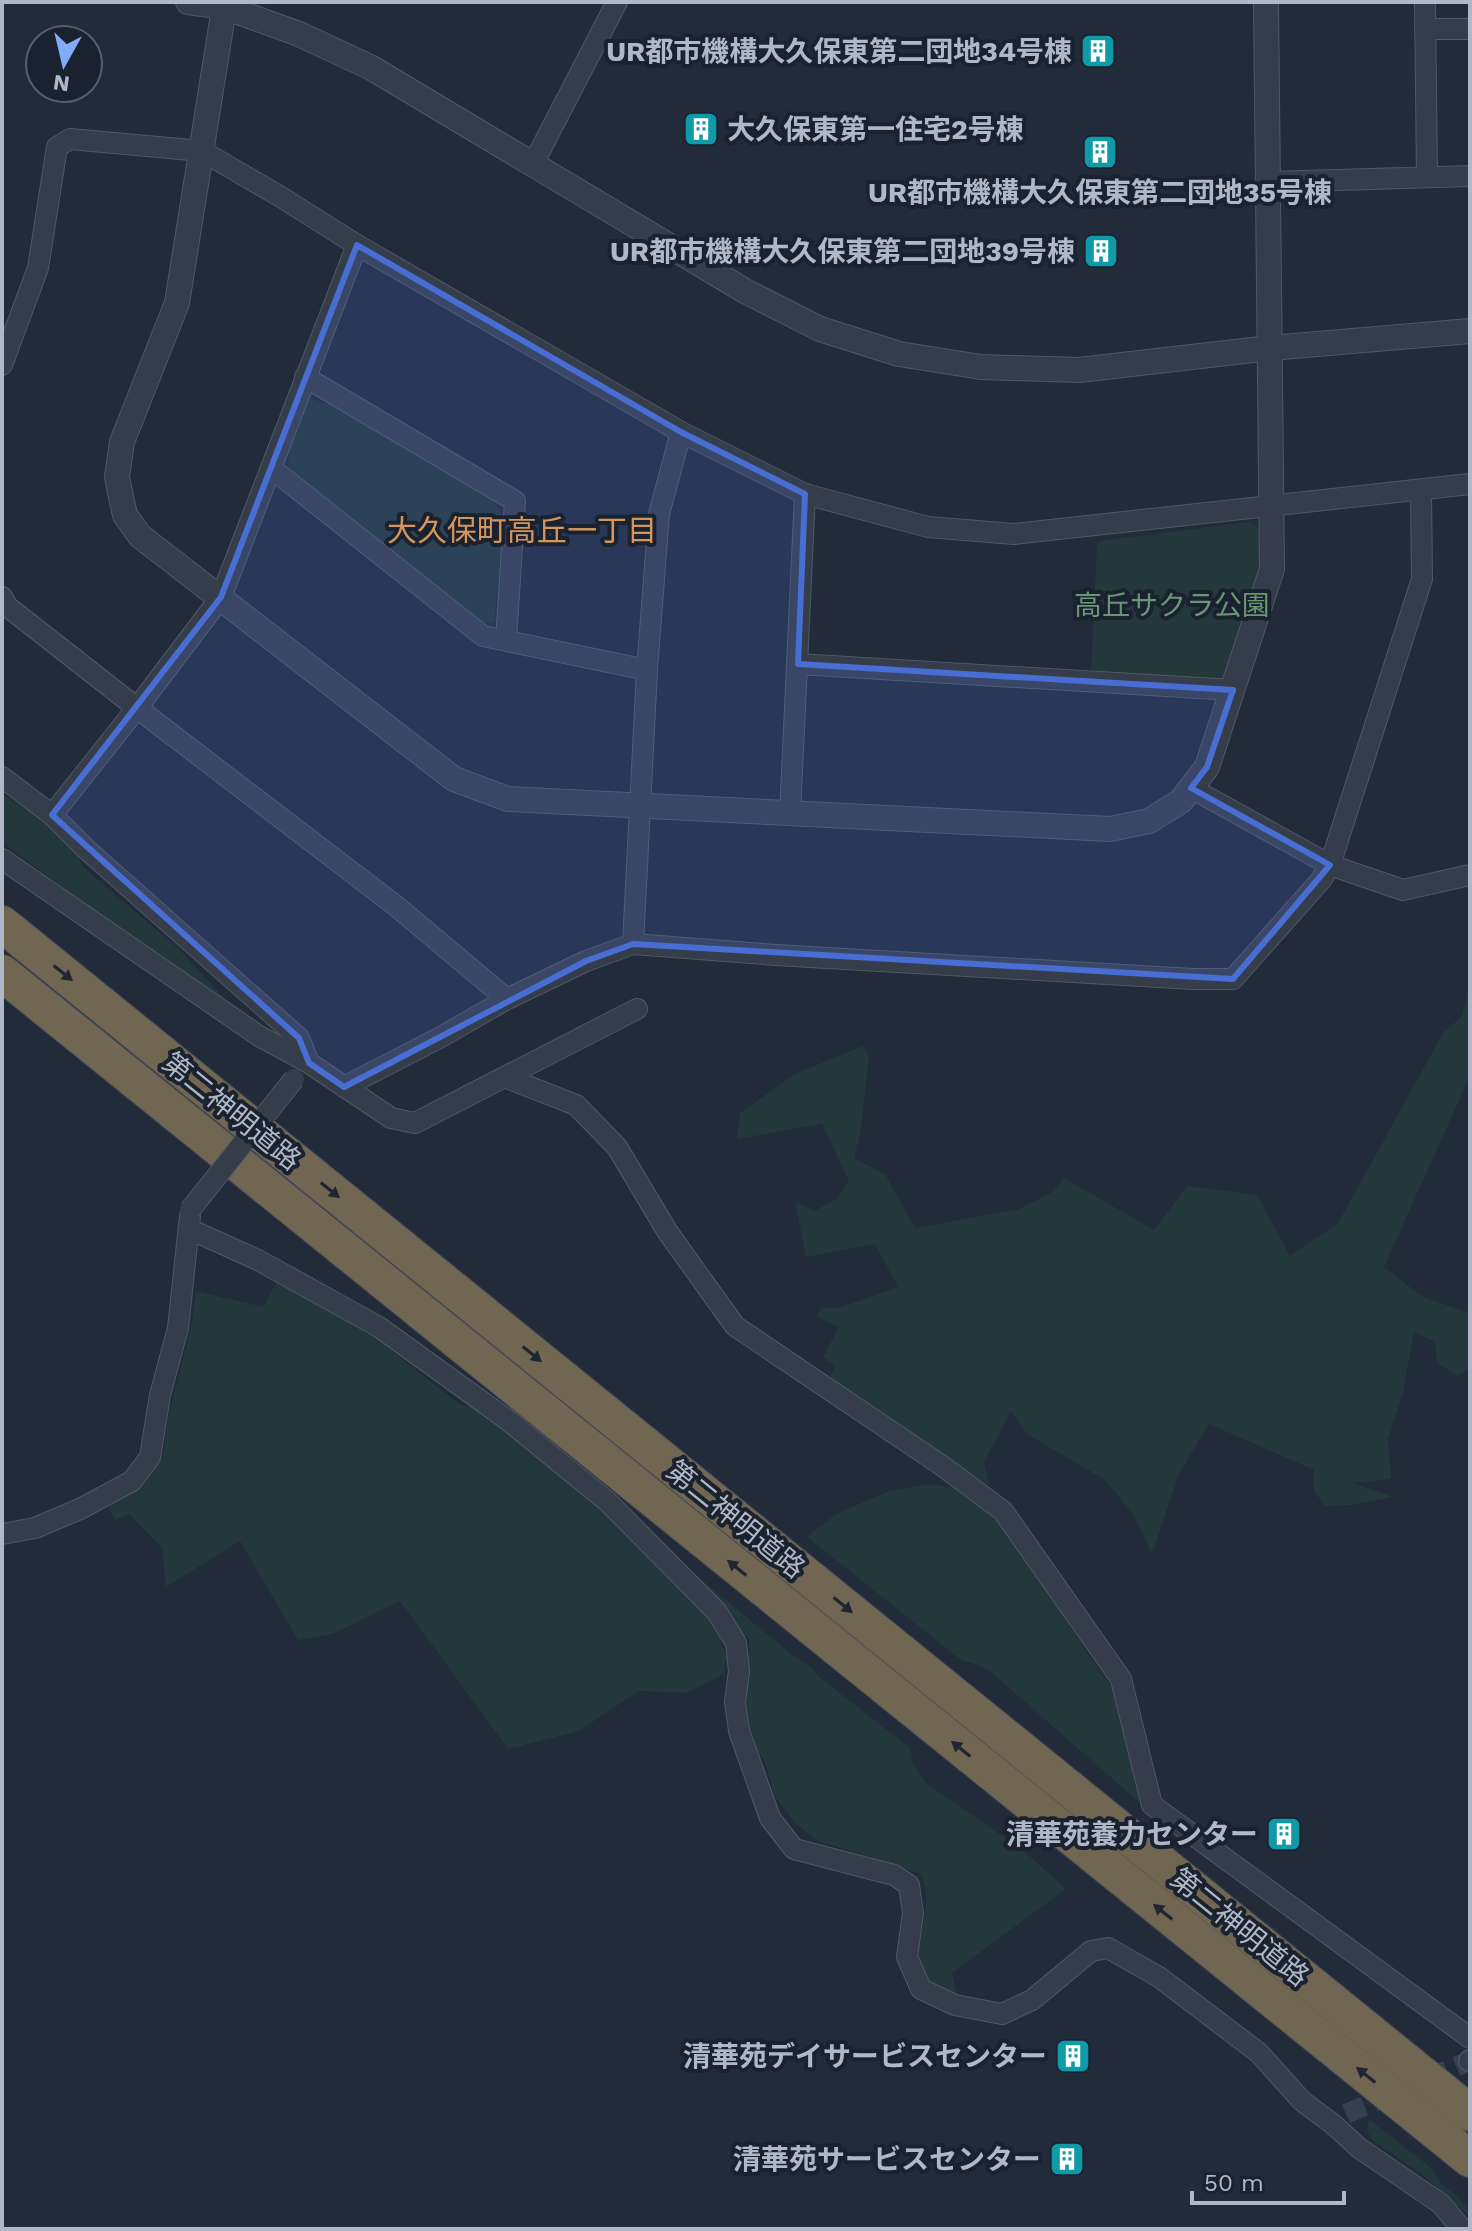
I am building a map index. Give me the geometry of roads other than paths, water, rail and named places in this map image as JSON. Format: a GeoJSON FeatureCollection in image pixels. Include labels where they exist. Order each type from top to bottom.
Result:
{"type":"FeatureCollection","features":[{"type":"Feature","properties":{"kind":"highway","name":"第二神明道路"},"geometry":{"type":"LineString","coordinates":[[2,924],[1470,2113]]}},
{"type":"Feature","properties":{"kind":"highway","name":"第二神明道路"},"geometry":{"type":"LineString","coordinates":[[2,973],[1470,2159]]}},
{"type":"Feature","properties":{"kind":"highway"},"geometry":{"type":"LineString","coordinates":[[1407,2109],[1426,2142],[1470,2185]]}},
{"type":"Feature","properties":{"kind":"street"},"geometry":{"type":"LineString","coordinates":[[188,2],[224,5],[299,34],[370,67],[745,291],[820,329],[899,354],[981,367],[1079,370],[1270,348],[1470,331]]}},
{"type":"Feature","properties":{"kind":"street"},"geometry":{"type":"LineString","coordinates":[[533,164],[617,2]]}},
{"type":"Feature","properties":{"kind":"street"},"geometry":{"type":"LineString","coordinates":[[224,5],[177,303],[122,442],[117,477],[125,515],[140,536],[454,779],[508,799],[1110,829],[1149,821],[1181,801],[1207,767],[1272,569],[1266,2]]}},
{"type":"Feature","properties":{"kind":"street"},"geometry":{"type":"LineString","coordinates":[[1425,2],[1427,177]]}},
{"type":"Feature","properties":{"kind":"street"},"geometry":{"type":"LineString","coordinates":[[1425,29],[1470,29]]}},
{"type":"Feature","properties":{"kind":"street"},"geometry":{"type":"LineString","coordinates":[[2,365],[38,268],[57,147],[70,139],[202,151],[357,245],[681,432],[805,494],[928,527],[1014,534],[1470,484]]}},
{"type":"Feature","properties":{"kind":"street"},"geometry":{"type":"LineString","coordinates":[[1268,182],[1470,176]]}},
{"type":"Feature","properties":{"kind":"street"},"geometry":{"type":"LineString","coordinates":[[52,815],[221,597],[357,245]]}},
{"type":"Feature","properties":{"kind":"street"},"geometry":{"type":"LineString","coordinates":[[305,377],[515,501],[506,640]]}},
{"type":"Feature","properties":{"kind":"street"},"geometry":{"type":"LineString","coordinates":[[633,944],[647,670],[659,514],[681,432]]}},
{"type":"Feature","properties":{"kind":"street"},"geometry":{"type":"LineString","coordinates":[[271,468],[483,636],[647,670]]}},
{"type":"Feature","properties":{"kind":"street"},"geometry":{"type":"LineString","coordinates":[[344,1087],[507,999],[586,961],[633,944],[806,957],[1233,979],[1321,880],[1330,865],[1422,579],[1421,491]]}},
{"type":"Feature","properties":{"kind":"street"},"geometry":{"type":"LineString","coordinates":[[790,814],[805,494]]}},
{"type":"Feature","properties":{"kind":"street"},"geometry":{"type":"LineString","coordinates":[[2,597],[8,607],[396,906],[507,999]]}},
{"type":"Feature","properties":{"kind":"street"},"geometry":{"type":"LineString","coordinates":[[798,664],[1233,690]]}},
{"type":"Feature","properties":{"kind":"street"},"geometry":{"type":"LineString","coordinates":[[2,777],[52,815],[86,849],[299,1038],[309,1063]]}},
{"type":"Feature","properties":{"kind":"street"},"geometry":{"type":"LineString","coordinates":[[1191,788],[1330,865],[1403,890],[1470,875]]}},
{"type":"Feature","properties":{"kind":"street"},"geometry":{"type":"LineString","coordinates":[[2,859],[259,1036],[309,1063],[391,1118],[415,1123],[637,1009]]}},
{"type":"Feature","properties":{"kind":"street"},"geometry":{"type":"LineString","coordinates":[[2,1534],[35,1528],[80,1509],[132,1481],[150,1457],[160,1395],[178,1328],[189,1219],[309,1063]]}},
{"type":"Feature","properties":{"kind":"street"},"geometry":{"type":"LineString","coordinates":[[507,1078],[576,1105],[617,1147],[667,1231],[735,1326],[941,1465],[1003,1511],[1121,1679],[1152,1805],[1470,2038]]}},
{"type":"Feature","properties":{"kind":"street"},"geometry":{"type":"LineString","coordinates":[[189,1219],[379,1327],[509,1421],[608,1502],[673,1565],[717,1612],[736,1643],[739,1671],[735,1702],[739,1731],[770,1818],[794,1849],[894,1875],[909,1885],[913,1913],[907,1957],[921,1989],[955,2005],[1002,2014],[1032,2000],[1091,1951],[1108,1948],[1159,1977],[1259,2053],[1302,2101],[1340,2119],[1359,2148],[1441,2204],[1462,2229]]}},
{"type":"Feature","properties":{"kind":"tunnel"},"geometry":{"type":"LineString","coordinates":[[1346,2114],[1469,2061]]}},
{"type":"Feature","properties":{"kind":"place","name":"UR都市機構大久保東第二団地34号棟"},"geometry":{"type":"Point","coordinates":[1098,51]}},
{"type":"Feature","properties":{"kind":"place","name":"大久保東第一住宅2号棟"},"geometry":{"type":"Point","coordinates":[701,129]}},
{"type":"Feature","properties":{"kind":"place","name":"UR都市機構大久保東第二団地35号棟"},"geometry":{"type":"Point","coordinates":[1100,152]}},
{"type":"Feature","properties":{"kind":"place","name":"UR都市機構大久保東第二団地39号棟"},"geometry":{"type":"Point","coordinates":[1101,251]}},
{"type":"Feature","properties":{"kind":"place","name":"清華苑養力センター"},"geometry":{"type":"Point","coordinates":[1284,1834]}},
{"type":"Feature","properties":{"kind":"place","name":"清華苑デイサービスセンター"},"geometry":{"type":"Point","coordinates":[1073,2056]}},
{"type":"Feature","properties":{"kind":"place","name":"清華苑サービスセンター"},"geometry":{"type":"Point","coordinates":[1067,2159]}},
{"type":"Feature","properties":{"kind":"district","name":"大久保町高丘一丁目"},"geometry":{"type":"Point","coordinates":[522,531]}},
{"type":"Feature","properties":{"kind":"park label","name":"高丘サクラ公園"},"geometry":{"type":"Point","coordinates":[1172,605]}}]}
